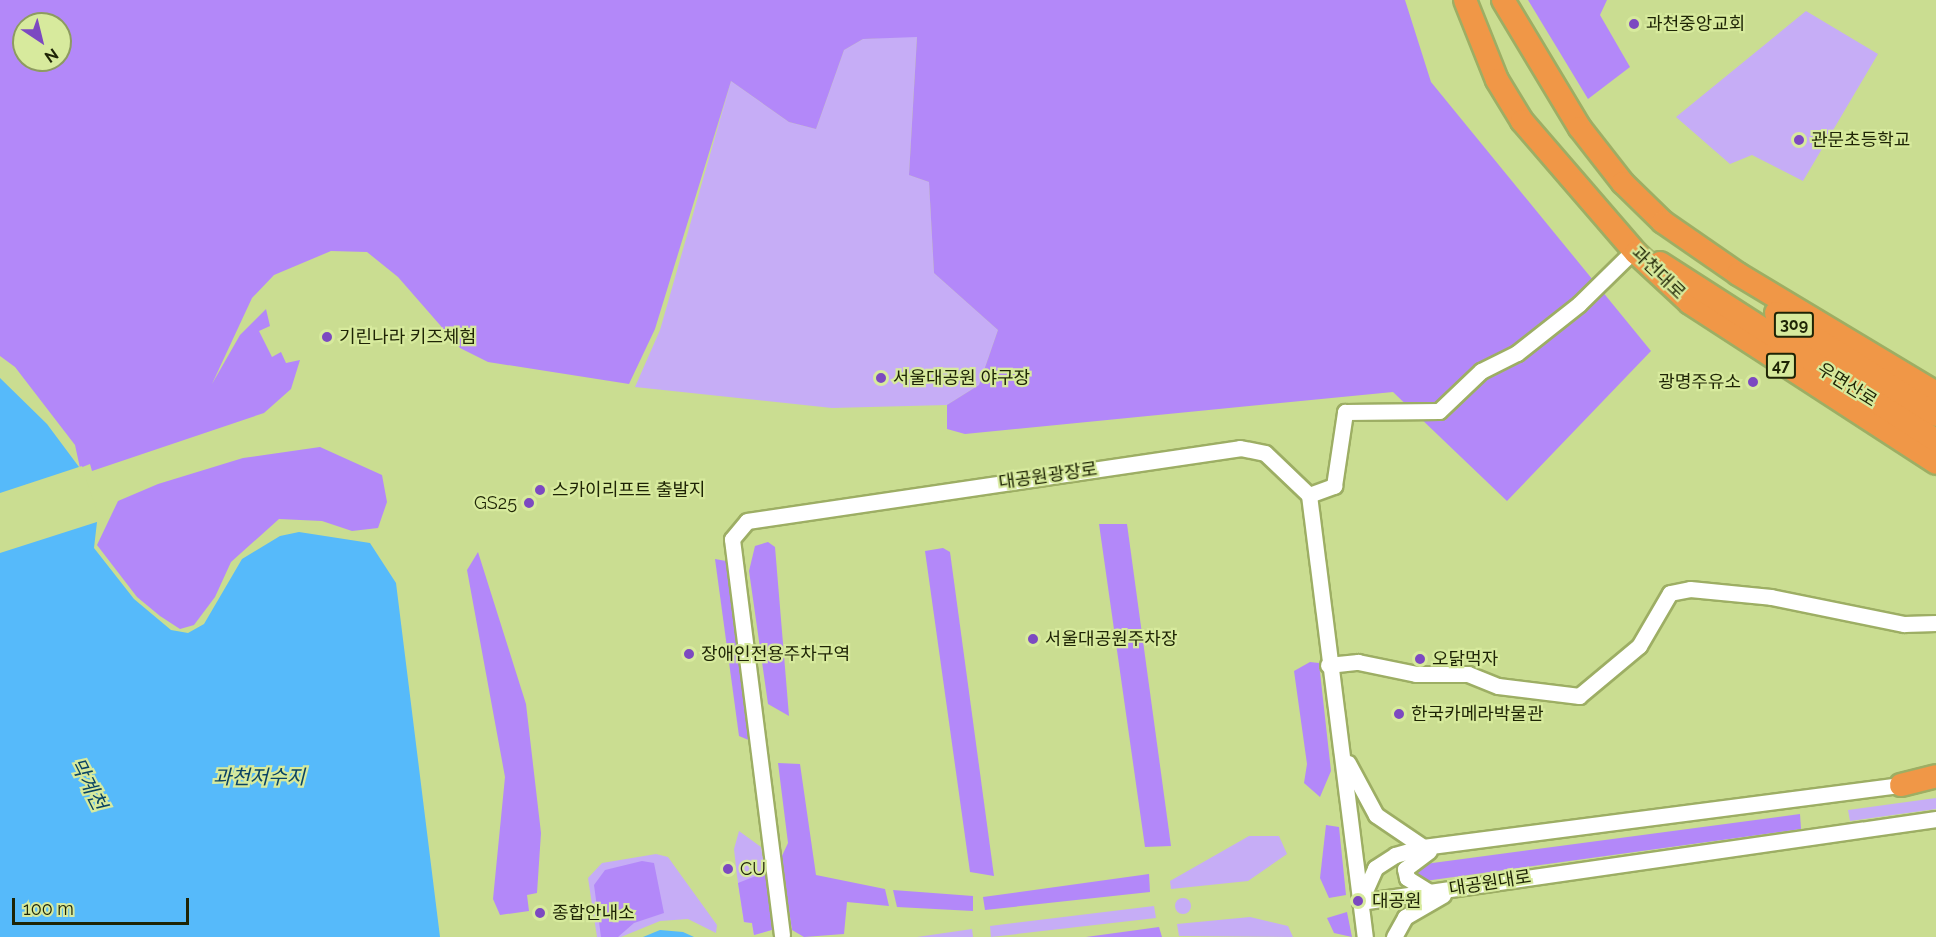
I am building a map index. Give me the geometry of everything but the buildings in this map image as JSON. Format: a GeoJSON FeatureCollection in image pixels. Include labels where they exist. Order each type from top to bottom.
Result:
{"type":"FeatureCollection","features":[{"type":"Feature","properties":{"kind":"highway","name":"과천대로"},"geometry":{"type":"LineString","coordinates":[[1465,0],[1497,80],[1522,121],[1635,252],[1690,303],[1742,340],[1936,463]]}},
{"type":"Feature","properties":{"kind":"highway"},"geometry":{"type":"LineString","coordinates":[[1503,0],[1580,128],[1623,183],[1663,222],[1738,274],[1936,393]]}},
{"type":"Feature","properties":{"kind":"highway","name":"우면산로"},"geometry":{"type":"LineString","coordinates":[[1663,222],[1689,254],[1936,415]]}},
{"type":"Feature","properties":{"kind":"highway","name":"우면산로"},"geometry":{"type":"LineString","coordinates":[[1635,252],[1673,269],[1775,341],[1936,440]]}},
{"type":"Feature","properties":{"kind":"highway"},"geometry":{"type":"LineString","coordinates":[[1901,785],[1936,776]]}},
{"type":"Feature","properties":{"kind":"highway"},"geometry":{"type":"LineString","coordinates":[[1901,785],[1936,787]]}},
{"type":"Feature","properties":{"kind":"street"},"geometry":{"type":"LineString","coordinates":[[1365,937],[1328,665],[1309,495],[1334,486],[1345,412],[1439,411],[1481,371],[1517,353],[1556,323],[1635,252]]}},
{"type":"Feature","properties":{"kind":"street","name":"대공원광장로"},"geometry":{"type":"LineString","coordinates":[[782,935],[732,539],[747,521],[1240,448],[1265,453],[1309,495]]}},
{"type":"Feature","properties":{"kind":"street"},"geometry":{"type":"LineString","coordinates":[[1328,665],[1358,662],[1416,674],[1468,674],[1498,686],[1579,696],[1639,646],[1670,593],[1690,589],[1771,597],[1904,624],[1936,623]]}},
{"type":"Feature","properties":{"kind":"street"},"geometry":{"type":"LineString","coordinates":[[1338,737],[1361,793],[1376,815],[1423,848]]}},
{"type":"Feature","properties":{"kind":"street"},"geometry":{"type":"LineString","coordinates":[[1360,902],[1375,868],[1395,855],[1445,843],[1901,785]]}},
{"type":"Feature","properties":{"kind":"street","name":"대공원대로"},"geometry":{"type":"LineString","coordinates":[[1360,902],[1431,893],[1472,884],[1936,819]]}},
{"type":"Feature","properties":{"kind":"street"},"geometry":{"type":"LineString","coordinates":[[1431,893],[1407,878],[1405,869],[1445,843]]}},
{"type":"Feature","properties":{"kind":"street"},"geometry":{"type":"LineString","coordinates":[[1395,937],[1405,917],[1472,884]]}},
{"type":"Feature","properties":{"kind":"shaded area"},"geometry":{"type":"Polygon","coordinates":[[[0,0],[1405,0],[1431,82],[1651,351],[1507,501],[1393,392],[965,434],[947,429],[947,405],[979,385],[998,330],[934,273],[929,182],[909,175],[917,37],[863,39],[844,50],[816,129],[789,122],[731,81],[655,329],[629,384],[488,362],[460,348],[398,277],[367,252],[331,251],[274,275],[252,298],[212,384],[240,335],[266,309],[270,326],[259,331],[272,357],[281,352],[286,363],[300,360],[291,389],[264,413],[92,471],[90,464],[80,468],[75,445],[15,367],[0,356],[0,0]]]}},
{"type":"Feature","properties":{"kind":"shaded area"},"geometry":{"type":"Polygon","coordinates":[[[1528,0],[1607,0],[1600,15],[1630,67],[1588,99],[1528,0]]]}},
{"type":"Feature","properties":{"kind":"shaded area"},"geometry":{"type":"Polygon","coordinates":[[[1806,11],[1878,54],[1803,181],[1752,155],[1730,164],[1676,117],[1806,11]]]}},
{"type":"Feature","properties":{"kind":"shaded area","name":"서울대공원 야구장"},"geometry":{"type":"Polygon","coordinates":[[[917,36],[909,175],[929,182],[934,273],[998,330],[979,385],[947,405],[832,408],[635,387],[660,330],[731,81],[789,122],[816,129],[844,50],[863,39],[917,36]]]}},
{"type":"Feature","properties":{"kind":"shaded area"},"geometry":{"type":"Polygon","coordinates":[[[320,447],[382,475],[387,502],[378,528],[352,531],[322,521],[279,519],[231,562],[215,597],[194,625],[180,629],[160,616],[137,597],[97,545],[118,501],[158,484],[243,458],[320,447]]]}},
{"type":"Feature","properties":{"kind":"shaded area"},"geometry":{"type":"Polygon","coordinates":[[[1099,524],[1127,524],[1171,846],[1145,847],[1099,524]]]}},
{"type":"Feature","properties":{"kind":"shaded area"},"geometry":{"type":"Polygon","coordinates":[[[768,542],[775,547],[789,716],[768,704],[749,571],[755,546],[768,542]]]}},
{"type":"Feature","properties":{"kind":"shaded area"},"geometry":{"type":"Polygon","coordinates":[[[943,548],[950,552],[994,876],[970,872],[925,551],[943,548]]]}},
{"type":"Feature","properties":{"kind":"shaded area"},"geometry":{"type":"Polygon","coordinates":[[[478,552],[526,704],[541,833],[537,893],[527,895],[529,911],[500,915],[493,899],[505,777],[467,570],[478,552]]]}},
{"type":"Feature","properties":{"kind":"shaded area"},"geometry":{"type":"Polygon","coordinates":[[[715,559],[726,561],[751,741],[739,736],[715,559]]]}},
{"type":"Feature","properties":{"kind":"shaded area"},"geometry":{"type":"Polygon","coordinates":[[[1310,662],[1319,663],[1331,771],[1320,797],[1304,783],[1307,764],[1294,671],[1310,662]]]}},
{"type":"Feature","properties":{"kind":"shaded area"},"geometry":{"type":"Polygon","coordinates":[[[778,763],[800,764],[816,875],[885,889],[889,906],[847,902],[844,934],[804,937],[792,930],[781,858],[788,843],[778,763]]]}},
{"type":"Feature","properties":{"kind":"shaded area"},"geometry":{"type":"Polygon","coordinates":[[[1936,798],[1936,809],[1850,821],[1848,810],[1936,798]]]}},
{"type":"Feature","properties":{"kind":"shaded area"},"geometry":{"type":"Polygon","coordinates":[[[1800,814],[1801,829],[1425,881],[1418,876],[1417,868],[1425,864],[1800,814]]]}},
{"type":"Feature","properties":{"kind":"shaded area"},"geometry":{"type":"Polygon","coordinates":[[[1326,825],[1339,827],[1346,895],[1329,898],[1320,878],[1326,825]]]}},
{"type":"Feature","properties":{"kind":"shaded area"},"geometry":{"type":"Polygon","coordinates":[[[739,831],[761,847],[775,929],[754,935],[752,923],[744,922],[737,876],[734,849],[739,831]]]}},
{"type":"Feature","properties":{"kind":"shaded area"},"geometry":{"type":"Polygon","coordinates":[[[1249,836],[1279,836],[1287,854],[1248,881],[1171,889],[1170,881],[1249,836]]]}},
{"type":"Feature","properties":{"kind":"shaded area"},"geometry":{"type":"Polygon","coordinates":[[[656,854],[668,857],[717,925],[716,933],[688,919],[660,921],[621,937],[597,937],[588,878],[602,863],[656,854]]]}},
{"type":"Feature","properties":{"kind":"shaded area"},"geometry":{"type":"Polygon","coordinates":[[[642,861],[654,863],[664,913],[634,923],[618,937],[601,937],[594,885],[605,870],[642,861]]]}},
{"type":"Feature","properties":{"kind":"shaded area"},"geometry":{"type":"Polygon","coordinates":[[[766,872],[775,929],[754,935],[752,923],[744,922],[738,883],[766,872]]]}},
{"type":"Feature","properties":{"kind":"shaded area"},"geometry":{"type":"Polygon","coordinates":[[[1149,874],[1150,892],[985,910],[983,897],[1149,874]]]}},
{"type":"Feature","properties":{"kind":"shaded area"},"geometry":{"type":"Polygon","coordinates":[[[893,890],[973,896],[973,911],[897,907],[893,890]]]}},
{"type":"Feature","properties":{"kind":"shaded area"},"geometry":{"type":"Polygon","coordinates":[[[1180,898],[1186,898],[1191,906],[1189,912],[1180,914],[1175,909],[1175,903],[1180,898]]]}},
{"type":"Feature","properties":{"kind":"shaded area"},"geometry":{"type":"Polygon","coordinates":[[[1154,906],[1156,918],[991,937],[990,926],[1154,906]]]}},
{"type":"Feature","properties":{"kind":"shaded area"},"geometry":{"type":"Polygon","coordinates":[[[1347,912],[1352,937],[1334,933],[1327,918],[1347,912]]]}},
{"type":"Feature","properties":{"kind":"shaded area"},"geometry":{"type":"Polygon","coordinates":[[[1250,917],[1288,926],[1293,937],[1179,936],[1177,924],[1250,917]]]}},
{"type":"Feature","properties":{"kind":"shaded area"},"geometry":{"type":"Polygon","coordinates":[[[1159,927],[1162,937],[1086,937],[1159,927]]]}},
{"type":"Feature","properties":{"kind":"shaded area"},"geometry":{"type":"Polygon","coordinates":[[[972,929],[973,937],[917,937],[972,929]]]}},
{"type":"Feature","properties":{"kind":"water","name":"과천저수지"},"geometry":{"type":"Polygon","coordinates":[[[0,378],[47,424],[82,471],[97,522],[94,548],[134,599],[171,630],[188,633],[204,624],[242,559],[280,536],[299,532],[370,543],[396,583],[440,937],[0,937],[0,378]]]}},
{"type":"Feature","properties":{"kind":"water"},"geometry":{"type":"Polygon","coordinates":[[[660,930],[683,932],[694,937],[643,937],[660,930]]]}},
{"type":"Feature","properties":{"kind":"pier"},"geometry":{"type":"Polygon","coordinates":[[[82,466],[100,521],[0,553],[0,493],[82,466]]]}},
{"type":"Feature","properties":{"kind":"place","name":"과천중앙교회"},"geometry":{"type":"Point","coordinates":[1634,24]}},
{"type":"Feature","properties":{"kind":"place","name":"관문초등학교"},"geometry":{"type":"Point","coordinates":[1799,140]}},
{"type":"Feature","properties":{"kind":"place","name":"기린나라 키즈체험"},"geometry":{"type":"Point","coordinates":[327,337]}},
{"type":"Feature","properties":{"kind":"place","name":"서울대공원 야구장"},"geometry":{"type":"Point","coordinates":[881,378]}},
{"type":"Feature","properties":{"kind":"place","name":"광명주유소"},"geometry":{"type":"Point","coordinates":[1753,382]}},
{"type":"Feature","properties":{"kind":"place","name":"스카이리프트 출발지"},"geometry":{"type":"Point","coordinates":[540,490]}},
{"type":"Feature","properties":{"kind":"place","name":"GS25"},"geometry":{"type":"Point","coordinates":[529,503]}},
{"type":"Feature","properties":{"kind":"place","name":"서울대공원주차장"},"geometry":{"type":"Point","coordinates":[1033,639]}},
{"type":"Feature","properties":{"kind":"place","name":"장애인전용주차구역"},"geometry":{"type":"Point","coordinates":[689,654]}},
{"type":"Feature","properties":{"kind":"place","name":"오닭먹자"},"geometry":{"type":"Point","coordinates":[1420,659]}},
{"type":"Feature","properties":{"kind":"place","name":"한국카메라박물관"},"geometry":{"type":"Point","coordinates":[1399,714]}},
{"type":"Feature","properties":{"kind":"place","name":"CU"},"geometry":{"type":"Point","coordinates":[728,869]}},
{"type":"Feature","properties":{"kind":"place","name":"대공원"},"geometry":{"type":"Point","coordinates":[1358,901]}},
{"type":"Feature","properties":{"kind":"place","name":"종합안내소"},"geometry":{"type":"Point","coordinates":[540,913]}},
{"type":"Feature","properties":{"kind":"water label","name":"막계천"},"geometry":{"type":"Point","coordinates":[88,784]}}]}
